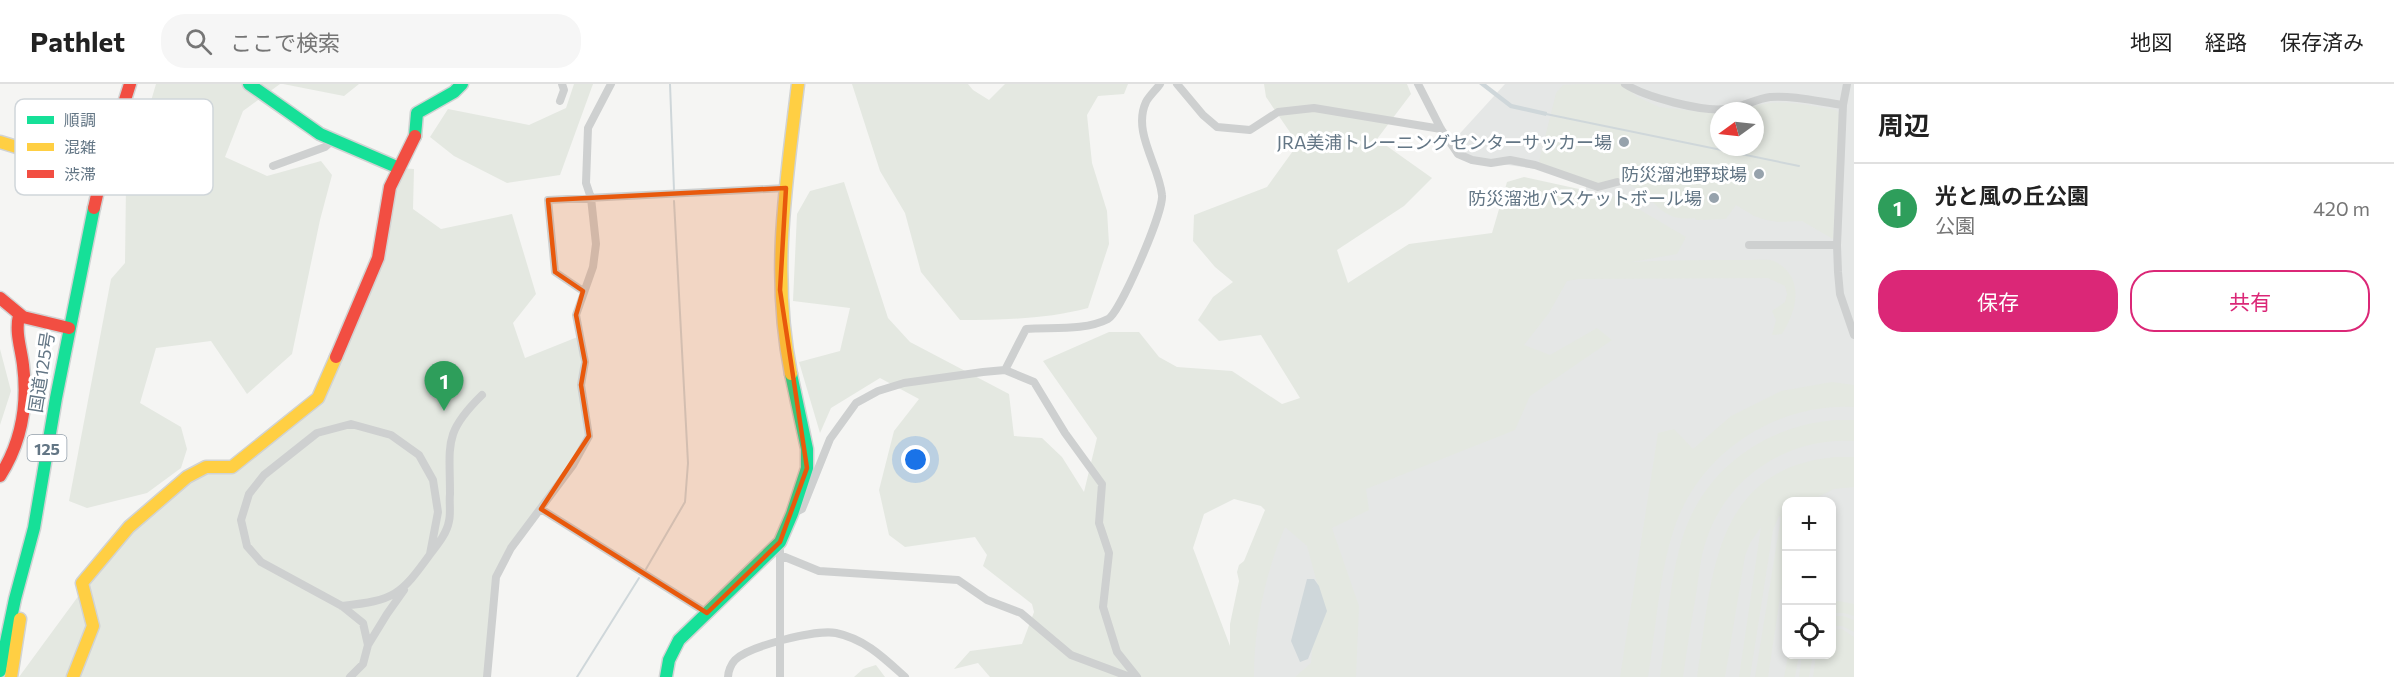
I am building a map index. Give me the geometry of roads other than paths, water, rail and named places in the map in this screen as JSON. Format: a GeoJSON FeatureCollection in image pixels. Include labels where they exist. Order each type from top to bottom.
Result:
{"type":"FeatureCollection","features":[{"type":"Feature","properties":{"kind":"main road","name":"125"},"geometry":{"type":"LineString","coordinates":[[125,99],[130,84]]}},
{"type":"Feature","properties":{"kind":"main road"},"geometry":{"type":"LineString","coordinates":[[249,84],[320,135],[399,168]]}},
{"type":"Feature","properties":{"kind":"main road"},"geometry":{"type":"LineString","coordinates":[[73,677],[93,626],[91,613],[81,590],[82,583],[129,527],[198,470],[206,467],[232,467],[240,462],[318,398],[378,258],[390,187],[415,137],[417,113],[429,103],[458,91],[462,84]]}},
{"type":"Feature","properties":{"kind":"main road"},"geometry":{"type":"LineString","coordinates":[[666,677],[669,660],[679,640],[780,542],[807,468],[807,448],[788,352],[780,290],[786,188],[798,84]]}},
{"type":"Feature","properties":{"kind":"main road"},"geometry":{"type":"LineString","coordinates":[[0,142],[15,147]]}},
{"type":"Feature","properties":{"kind":"main road","name":"125"},"geometry":{"type":"LineString","coordinates":[[69,327],[97,195]]}},
{"type":"Feature","properties":{"kind":"main road","name":"国道125号"},"geometry":{"type":"LineString","coordinates":[[0,298],[19,315],[38,322],[69,327],[25,568],[16,655],[11,677]]}},
{"type":"Feature","properties":{"kind":"main road"},"geometry":{"type":"LineString","coordinates":[[0,476],[17,439],[23,414],[24,381],[16,333],[19,315]]}},
{"type":"Feature","properties":{"kind":"main road","name":"国道125号"},"geometry":{"type":"LineString","coordinates":[[0,671],[15,599],[25,568]]}},
{"type":"Feature","properties":{"kind":"street"},"geometry":{"type":"LineString","coordinates":[[560,101],[564,90],[562,84]]}},
{"type":"Feature","properties":{"kind":"street"},"geometry":{"type":"LineString","coordinates":[[487,677],[496,577],[511,548],[573,465],[588,436],[581,385],[585,362],[576,315],[593,267],[596,244],[591,198],[586,183],[588,128],[611,84]]}},
{"type":"Feature","properties":{"kind":"street"},"geometry":{"type":"LineString","coordinates":[[1005,370],[1026,328],[1096,325],[1111,318],[1123,299],[1160,212],[1162,196],[1141,121],[1146,102],[1160,84]]}},
{"type":"Feature","properties":{"kind":"street"},"geometry":{"type":"LineString","coordinates":[[1177,84],[1203,115],[1217,127],[1250,130],[1278,112],[1314,108],[1441,129]]}},
{"type":"Feature","properties":{"kind":"street"},"geometry":{"type":"LineString","coordinates":[[1418,84],[1441,129],[1458,154],[1472,160],[1491,163],[1510,160],[1535,165],[1598,187],[1617,183]]}},
{"type":"Feature","properties":{"kind":"street"},"geometry":{"type":"LineString","coordinates":[[1625,84],[1637,92],[1695,106],[1726,110],[1752,100],[1786,97],[1843,105]]}},
{"type":"Feature","properties":{"kind":"street"},"geometry":{"type":"LineString","coordinates":[[1847,84],[1843,105],[1837,245],[1840,294],[1854,335]]}},
{"type":"Feature","properties":{"kind":"street"},"geometry":{"type":"LineString","coordinates":[[273,166],[325,147],[333,140]]}},
{"type":"Feature","properties":{"kind":"street"},"geometry":{"type":"LineString","coordinates":[[584,291],[555,272],[548,200],[786,188]]}},
{"type":"Feature","properties":{"kind":"street"},"geometry":{"type":"LineString","coordinates":[[1749,245],[1837,245]]}},
{"type":"Feature","properties":{"kind":"street"},"geometry":{"type":"LineString","coordinates":[[792,514],[802,509],[830,439],[856,403],[878,391],[904,383],[1005,370],[1034,382],[1065,433],[1101,484],[1099,523],[1109,553],[1103,607],[1117,652],[1137,677]]}},
{"type":"Feature","properties":{"kind":"street"},"geometry":{"type":"LineString","coordinates":[[350,677],[363,664],[368,645],[449,522],[449,444],[455,426],[482,395]]}},
{"type":"Feature","properties":{"kind":"street"},"geometry":{"type":"LineString","coordinates":[[368,645],[363,623],[342,606],[261,562],[247,546],[241,520],[249,494],[264,475],[317,433],[351,424],[391,435],[419,455],[433,480],[438,512],[430,554]]}},
{"type":"Feature","properties":{"kind":"street"},"geometry":{"type":"LineString","coordinates":[[541,509],[707,613]]}},
{"type":"Feature","properties":{"kind":"street"},"geometry":{"type":"LineString","coordinates":[[780,542],[780,677]]}},
{"type":"Feature","properties":{"kind":"street"},"geometry":{"type":"LineString","coordinates":[[780,555],[819,571],[958,580],[987,600],[1021,613],[1071,655],[1130,677]]}},
{"type":"Feature","properties":{"kind":"street"},"geometry":{"type":"LineString","coordinates":[[342,606],[370,603],[392,596],[408,584]]}},
{"type":"Feature","properties":{"kind":"street"},"geometry":{"type":"LineString","coordinates":[[728,677],[735,660],[781,639],[835,633],[873,647],[905,677]]}},
{"type":"Feature","properties":{"kind":"waterway"},"geometry":{"type":"LineString","coordinates":[[670,84],[674,190]]}},
{"type":"Feature","properties":{"kind":"waterway"},"geometry":{"type":"LineString","coordinates":[[1546,114],[1799,166]]}},
{"type":"Feature","properties":{"kind":"waterway"},"geometry":{"type":"LineString","coordinates":[[646,569],[685,502],[688,463],[674,201]]}},
{"type":"Feature","properties":{"kind":"waterway"},"geometry":{"type":"LineString","coordinates":[[577,677],[639,578]]}},
{"type":"Feature","properties":{"kind":"place","name":"JRA美浦トレーニングセンターサッカー場"},"geometry":{"type":"Point","coordinates":[1624,142]}},
{"type":"Feature","properties":{"kind":"place","name":"防災溜池野球場"},"geometry":{"type":"Point","coordinates":[1759,174]}},
{"type":"Feature","properties":{"kind":"place","name":"防災溜池バスケットボール場"},"geometry":{"type":"Point","coordinates":[1714,198]}},
{"type":"Feature","properties":{"kind":"place","name":"光と風の丘公園"},"geometry":{"type":"Point","coordinates":[444,411]}}]}
